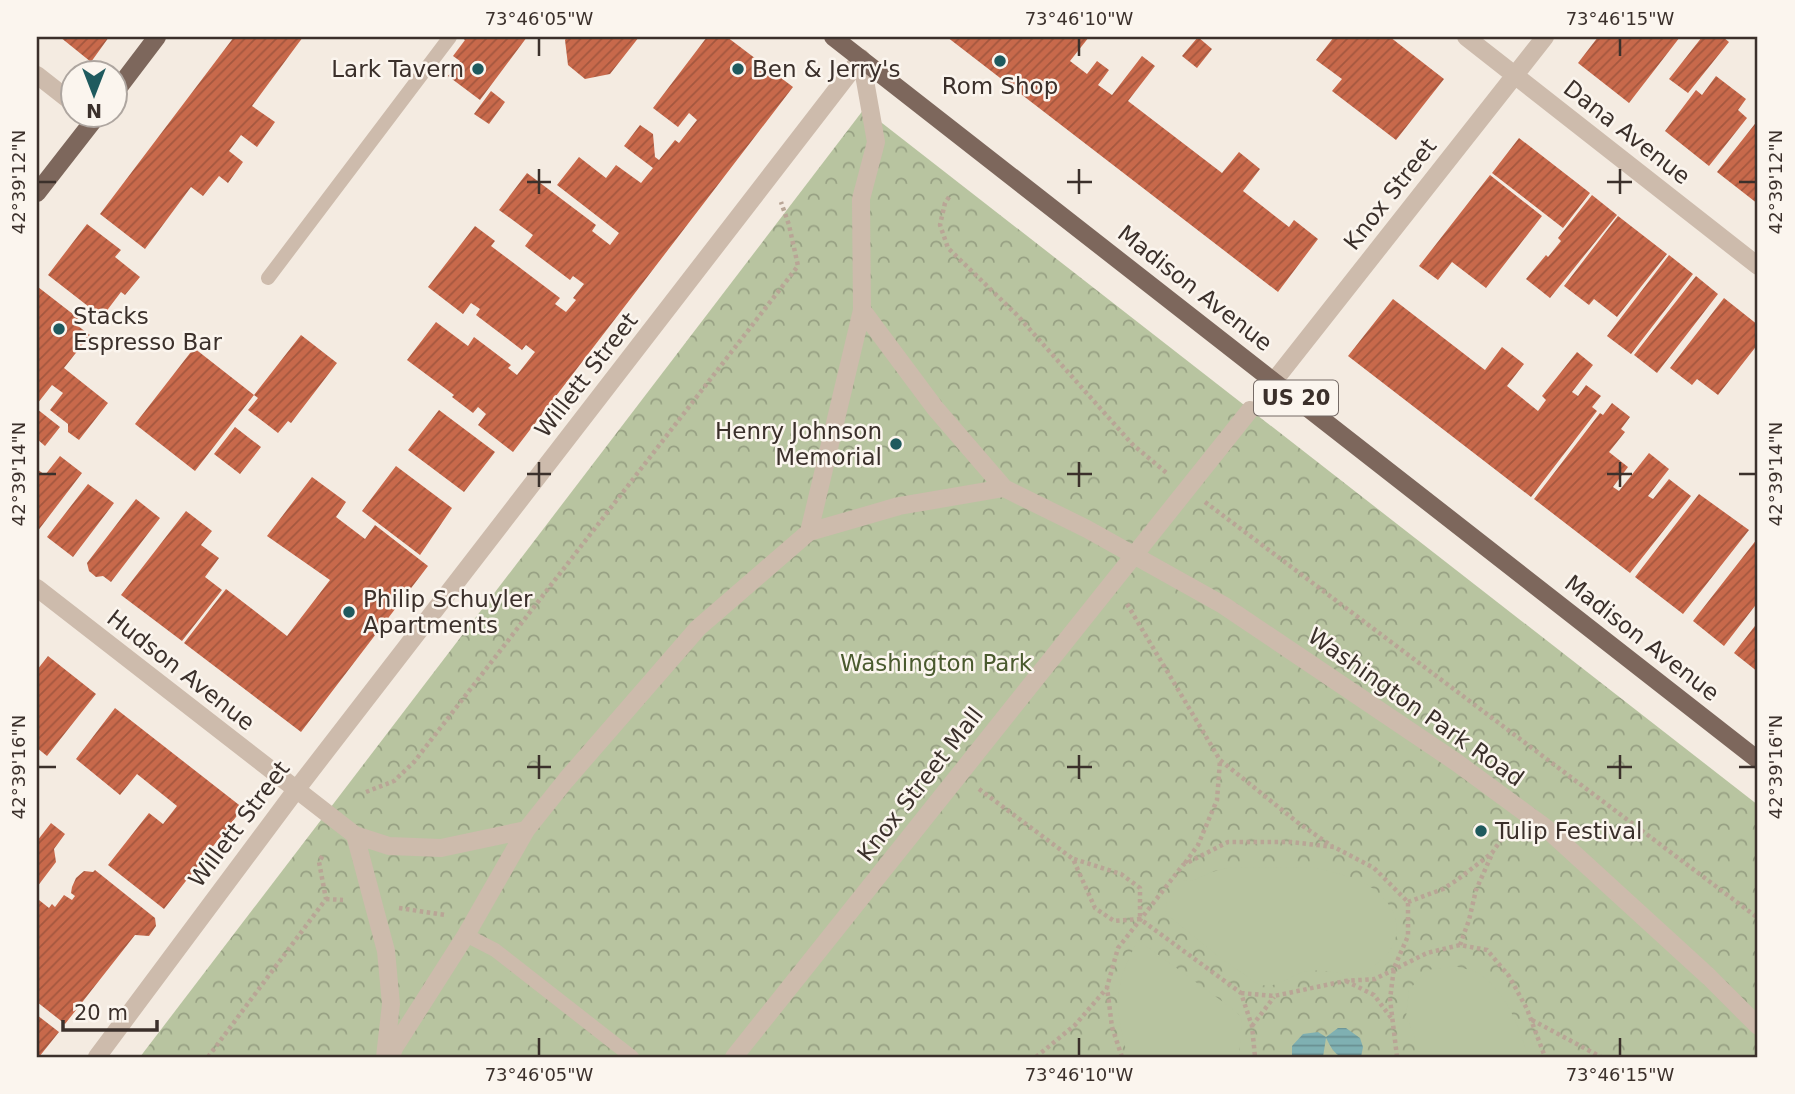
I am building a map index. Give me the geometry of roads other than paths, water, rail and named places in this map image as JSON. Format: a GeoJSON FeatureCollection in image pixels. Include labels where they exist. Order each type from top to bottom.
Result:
{"type":"FeatureCollection","features":[{"type":"Feature","properties":{"kind":"main road"},"geometry":{"type":"LineString","coordinates":[[130,73],[157,37]]}},
{"type":"Feature","properties":{"kind":"main road","name":"Madison Avenue"},"geometry":{"type":"LineString","coordinates":[[833,37],[1758,760]]}},
{"type":"Feature","properties":{"kind":"main road"},"geometry":{"type":"LineString","coordinates":[[37,193],[83,130]]}},
{"type":"Feature","properties":{"kind":"street","name":"Dana Avenue"},"geometry":{"type":"LineString","coordinates":[[1466,37],[1758,266]]}},
{"type":"Feature","properties":{"kind":"street","name":"Knox Street"},"geometry":{"type":"LineString","coordinates":[[1274,381],[1545,37]]}},
{"type":"Feature","properties":{"kind":"street","name":"Willett Street"},"geometry":{"type":"LineString","coordinates":[[97,1057],[296,790],[860,58]]}},
{"type":"Feature","properties":{"kind":"street"},"geometry":{"type":"LineString","coordinates":[[809,532],[862,310],[861,199],[876,142],[860,58]]}},
{"type":"Feature","properties":{"kind":"street"},"geometry":{"type":"LineString","coordinates":[[37,75],[60,93]]}},
{"type":"Feature","properties":{"kind":"street","name":"Washington Park Road"},"geometry":{"type":"LineString","coordinates":[[862,310],[935,408],[1004,488],[1087,529],[1223,605],[1456,762],[1556,837],[1709,977],[1758,1026]]}},
{"type":"Feature","properties":{"kind":"street","name":"Knox Street Mall"},"geometry":{"type":"LineString","coordinates":[[734,1057],[1250,410]]}},
{"type":"Feature","properties":{"kind":"street"},"geometry":{"type":"LineString","coordinates":[[391,1057],[526,830],[698,628],[809,532],[899,506],[1004,488]]}},
{"type":"Feature","properties":{"kind":"street","name":"Hudson Avenue"},"geometry":{"type":"LineString","coordinates":[[37,588],[296,790]]}},
{"type":"Feature","properties":{"kind":"street"},"geometry":{"type":"LineString","coordinates":[[296,790],[355,835],[389,846],[441,848],[526,830]]}},
{"type":"Feature","properties":{"kind":"street"},"geometry":{"type":"LineString","coordinates":[[355,835],[386,951],[391,1004],[385,1057]]}},
{"type":"Feature","properties":{"kind":"lane"},"geometry":{"type":"LineString","coordinates":[[268,278],[450,37]]}},
{"type":"Feature","properties":{"kind":"lane"},"geometry":{"type":"LineString","coordinates":[[466,934],[495,950],[632,1057]]}},
{"type":"Feature","properties":{"kind":"water"},"geometry":{"type":"Polygon","coordinates":[[[1338,1028],[1346,1028],[1360,1038],[1363,1047],[1361,1057],[1339,1055],[1326,1038],[1323,1057],[1292,1057],[1292,1046],[1303,1034],[1318,1032],[1326,1037],[1338,1028]]]}},
{"type":"Feature","properties":{"kind":"place","name":"Rom Shop"},"geometry":{"type":"Point","coordinates":[1000,61]}},
{"type":"Feature","properties":{"kind":"place","name":"Lark Tavern"},"geometry":{"type":"Point","coordinates":[478,69]}},
{"type":"Feature","properties":{"kind":"place","name":"Ben & Jerry's"},"geometry":{"type":"Point","coordinates":[738,69]}},
{"type":"Feature","properties":{"kind":"place","name":"Stacks Espresso Bar"},"geometry":{"type":"Point","coordinates":[59,329]}},
{"type":"Feature","properties":{"kind":"place","name":"Henry Johnson Memorial"},"geometry":{"type":"Point","coordinates":[896,444]}},
{"type":"Feature","properties":{"kind":"place","name":"Philip Schuyler Apartments"},"geometry":{"type":"Point","coordinates":[349,612]}},
{"type":"Feature","properties":{"kind":"place","name":"Tulip Festival"},"geometry":{"type":"Point","coordinates":[1481,831]}},
{"type":"Feature","properties":{"kind":"park label","name":"Washington Park"},"geometry":{"type":"Point","coordinates":[936,663]}}]}
